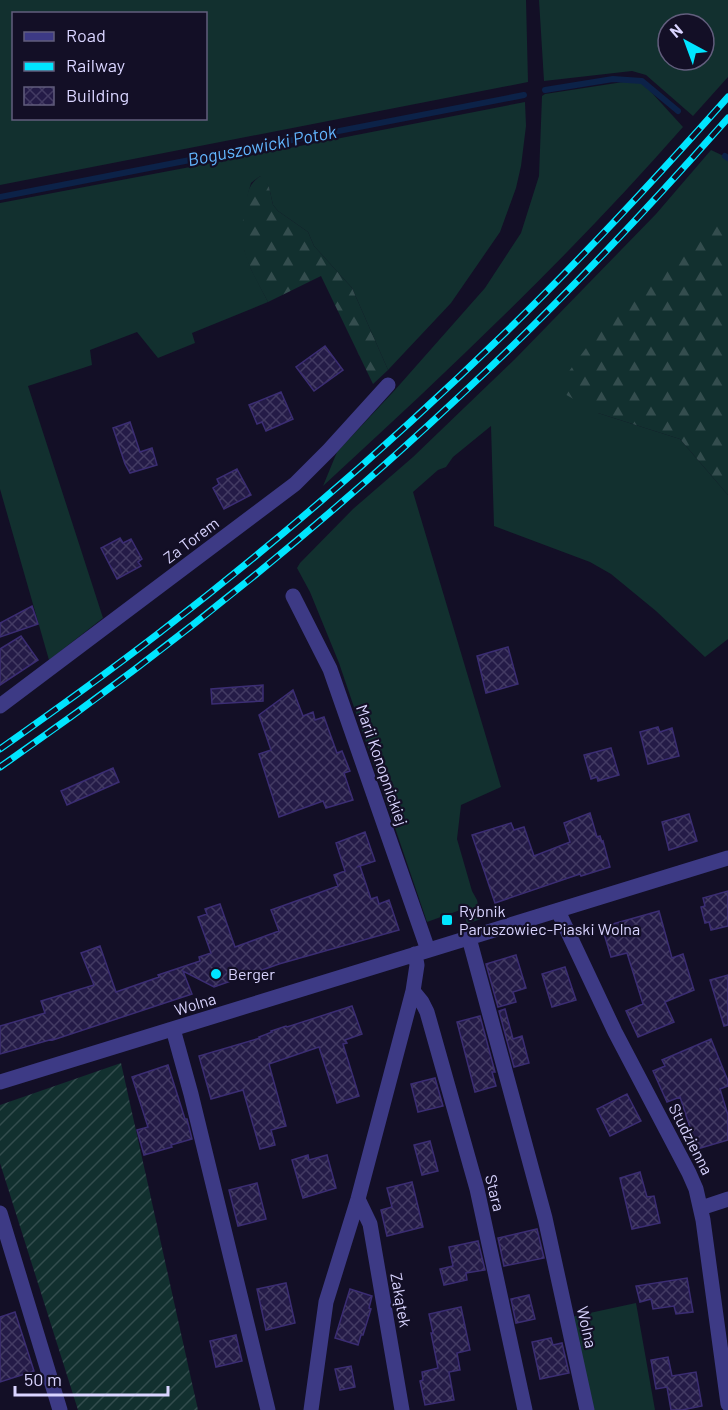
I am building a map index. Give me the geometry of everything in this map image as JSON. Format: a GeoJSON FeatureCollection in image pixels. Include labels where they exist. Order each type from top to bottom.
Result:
{"type":"FeatureCollection","features":[{"type":"Feature","properties":{"kind":"street","name":"Za Torem"},"geometry":{"type":"LineString","coordinates":[[0,706],[295,484],[388,385]]}},
{"type":"Feature","properties":{"kind":"street","name":"Marii Konopnickiej"},"geometry":{"type":"LineString","coordinates":[[293,596],[330,669],[422,952]]}},
{"type":"Feature","properties":{"kind":"street","name":"Wolna"},"geometry":{"type":"LineString","coordinates":[[0,1082],[728,858]]}},
{"type":"Feature","properties":{"kind":"street","name":"Studzienna"},"geometry":{"type":"LineString","coordinates":[[558,911],[615,1032],[696,1189],[701,1208],[728,1398]]}},
{"type":"Feature","properties":{"kind":"street","name":"Wolna"},"geometry":{"type":"LineString","coordinates":[[469,938],[544,1218],[587,1410]]}},
{"type":"Feature","properties":{"kind":"street"},"geometry":{"type":"LineString","coordinates":[[311,1410],[326,1302],[358,1199],[422,952]]}},
{"type":"Feature","properties":{"kind":"street","name":"Stara"},"geometry":{"type":"LineString","coordinates":[[413,991],[427,1012],[477,1190],[525,1410]]}},
{"type":"Feature","properties":{"kind":"street"},"geometry":{"type":"LineString","coordinates":[[173,1029],[268,1410]]}},
{"type":"Feature","properties":{"kind":"street","name":"Zakątek"},"geometry":{"type":"LineString","coordinates":[[358,1199],[370,1224],[402,1410]]}},
{"type":"Feature","properties":{"kind":"street"},"geometry":{"type":"LineString","coordinates":[[701,1208],[728,1199]]}},
{"type":"Feature","properties":{"kind":"street"},"geometry":{"type":"LineString","coordinates":[[0,1213],[60,1410]]}},
{"type":"Feature","properties":{"kind":"green space"},"geometry":{"type":"Polygon","coordinates":[[[0,0],[526,0],[528,82],[0,185],[0,0]]]}},
{"type":"Feature","properties":{"kind":"green space"},"geometry":{"type":"Polygon","coordinates":[[[539,0],[728,0],[728,77],[693,116],[646,75],[632,71],[544,81],[539,0]]]}},
{"type":"Feature","properties":{"kind":"green space"},"geometry":{"type":"Polygon","coordinates":[[[623,82],[642,82],[683,127],[598,220],[508,311],[323,486],[337,452],[485,288],[521,233],[539,176],[542,96],[623,82]]]}},
{"type":"Feature","properties":{"kind":"green space"},"geometry":{"type":"Polygon","coordinates":[[[525,102],[526,126],[521,166],[516,188],[500,232],[451,303],[388,370],[352,288],[314,246],[308,232],[273,205],[269,187],[260,176],[251,183],[248,194],[244,249],[251,269],[268,302],[192,333],[195,343],[158,358],[137,332],[90,350],[92,365],[28,386],[103,618],[49,660],[0,489],[0,203],[525,102]]]}},
{"type":"Feature","properties":{"kind":"green space"},"geometry":{"type":"Polygon","coordinates":[[[711,150],[728,158],[728,212],[598,413],[680,439],[728,495],[728,639],[705,657],[656,611],[611,574],[590,562],[494,526],[491,426],[453,457],[446,467],[438,470],[413,492],[501,787],[461,805],[457,839],[481,919],[467,924],[463,909],[427,922],[339,663],[310,592],[297,568],[353,509],[413,457],[515,359],[656,214],[711,150]]]}},
{"type":"Feature","properties":{"kind":"green space"},"geometry":{"type":"Polygon","coordinates":[[[260,176],[269,187],[273,205],[308,232],[314,246],[352,288],[388,370],[373,384],[321,276],[268,302],[250,268],[242,241],[248,191],[260,176]]]}},
{"type":"Feature","properties":{"kind":"green space"},"geometry":{"type":"Polygon","coordinates":[[[728,209],[728,495],[680,439],[598,413],[556,389],[611,314],[728,209]]]}},
{"type":"Feature","properties":{"kind":"green space"},"geometry":{"type":"Polygon","coordinates":[[[121,1063],[198,1410],[78,1410],[0,1163],[0,1105],[121,1063]]]}},
{"type":"Feature","properties":{"kind":"green space"},"geometry":{"type":"Polygon","coordinates":[[[636,1303],[655,1410],[592,1410],[571,1317],[636,1303]]]}},
{"type":"Feature","properties":{"kind":"building"},"geometry":{"type":"Polygon","coordinates":[[[325,346],[343,370],[314,391],[296,367],[325,346]]]}},
{"type":"Feature","properties":{"kind":"building"},"geometry":{"type":"Polygon","coordinates":[[[281,392],[293,419],[266,431],[262,422],[257,424],[249,405],[281,392]]]}},
{"type":"Feature","properties":{"kind":"building"},"geometry":{"type":"Polygon","coordinates":[[[130,422],[140,452],[152,448],[157,465],[130,473],[113,428],[130,422]]]}},
{"type":"Feature","properties":{"kind":"building"},"geometry":{"type":"Polygon","coordinates":[[[237,469],[251,495],[224,509],[213,488],[219,484],[217,479],[237,469]]]}},
{"type":"Feature","properties":{"kind":"building"},"geometry":{"type":"Polygon","coordinates":[[[120,538],[123,543],[131,539],[142,559],[138,562],[141,566],[117,579],[101,548],[120,538]]]}},
{"type":"Feature","properties":{"kind":"building"},"geometry":{"type":"Polygon","coordinates":[[[32,606],[38,624],[0,637],[0,623],[32,606]]]}},
{"type":"Feature","properties":{"kind":"building"},"geometry":{"type":"Polygon","coordinates":[[[21,636],[38,660],[0,685],[0,649],[21,636]]]}},
{"type":"Feature","properties":{"kind":"building"},"geometry":{"type":"Polygon","coordinates":[[[508,647],[518,684],[486,693],[477,656],[508,647]]]}},
{"type":"Feature","properties":{"kind":"building"},"geometry":{"type":"Polygon","coordinates":[[[263,685],[263,701],[212,704],[211,689],[263,685]]]}},
{"type":"Feature","properties":{"kind":"building"},"geometry":{"type":"Polygon","coordinates":[[[293,690],[303,716],[313,712],[315,720],[324,717],[337,753],[342,751],[350,771],[344,773],[353,800],[326,808],[323,801],[279,817],[259,754],[271,750],[259,715],[293,690]]]}},
{"type":"Feature","properties":{"kind":"building"},"geometry":{"type":"Polygon","coordinates":[[[658,727],[660,732],[672,728],[679,756],[648,764],[640,732],[658,727]]]}},
{"type":"Feature","properties":{"kind":"building"},"geometry":{"type":"Polygon","coordinates":[[[611,748],[619,775],[598,781],[597,777],[591,779],[584,755],[611,748]]]}},
{"type":"Feature","properties":{"kind":"building"},"geometry":{"type":"Polygon","coordinates":[[[113,768],[119,782],[67,805],[61,791],[113,768]]]}},
{"type":"Feature","properties":{"kind":"building"},"geometry":{"type":"Polygon","coordinates":[[[590,813],[597,837],[600,836],[603,841],[610,867],[581,876],[580,874],[495,903],[472,835],[511,823],[514,830],[524,827],[534,856],[570,842],[564,823],[590,813]]]}},
{"type":"Feature","properties":{"kind":"building"},"geometry":{"type":"Polygon","coordinates":[[[689,814],[697,841],[669,850],[662,822],[689,814]]]}},
{"type":"Feature","properties":{"kind":"building"},"geometry":{"type":"Polygon","coordinates":[[[365,832],[375,861],[360,866],[371,899],[377,897],[379,904],[389,900],[399,930],[279,964],[214,987],[183,971],[192,994],[53,1040],[0,1054],[0,1026],[45,1013],[41,1001],[94,985],[81,953],[100,946],[116,992],[200,961],[199,957],[211,953],[198,917],[207,914],[205,909],[220,904],[235,947],[279,931],[271,910],[338,886],[334,875],[345,871],[336,843],[365,832]]]}},
{"type":"Feature","properties":{"kind":"building"},"geometry":{"type":"Polygon","coordinates":[[[728,891],[728,926],[711,930],[709,922],[705,923],[701,907],[705,906],[703,898],[728,891]]]}},
{"type":"Feature","properties":{"kind":"building"},"geometry":{"type":"Polygon","coordinates":[[[659,911],[672,958],[683,954],[694,990],[665,1002],[674,1022],[638,1037],[626,1011],[643,1004],[627,953],[611,957],[602,927],[659,911]]]}},
{"type":"Feature","properties":{"kind":"building"},"geometry":{"type":"Polygon","coordinates":[[[516,955],[526,988],[513,992],[516,1002],[498,1007],[486,964],[516,955]]]}},
{"type":"Feature","properties":{"kind":"building"},"geometry":{"type":"Polygon","coordinates":[[[565,967],[576,1000],[552,1007],[542,974],[565,967]]]}},
{"type":"Feature","properties":{"kind":"building"},"geometry":{"type":"Polygon","coordinates":[[[728,975],[728,1025],[724,1026],[710,980],[728,975]]]}},
{"type":"Feature","properties":{"kind":"building"},"geometry":{"type":"Polygon","coordinates":[[[352,1006],[362,1034],[345,1040],[347,1043],[343,1044],[359,1096],[337,1103],[319,1047],[269,1064],[286,1126],[271,1130],[275,1145],[260,1149],[243,1090],[211,1099],[199,1056],[260,1038],[271,1031],[352,1006]]]}},
{"type":"Feature","properties":{"kind":"building"},"geometry":{"type":"Polygon","coordinates":[[[505,1009],[513,1039],[522,1036],[529,1063],[514,1067],[499,1011],[505,1009]]]}},
{"type":"Feature","properties":{"kind":"building"},"geometry":{"type":"Polygon","coordinates":[[[480,1016],[495,1072],[492,1072],[496,1086],[475,1092],[457,1022],[480,1016]]]}},
{"type":"Feature","properties":{"kind":"building"},"geometry":{"type":"Polygon","coordinates":[[[711,1039],[728,1081],[728,1086],[720,1089],[728,1115],[728,1140],[697,1149],[680,1097],[667,1102],[653,1071],[665,1066],[662,1060],[711,1039]]]}},
{"type":"Feature","properties":{"kind":"building"},"geometry":{"type":"Polygon","coordinates":[[[168,1065],[192,1139],[144,1155],[137,1130],[148,1127],[132,1077],[168,1065]]]}},
{"type":"Feature","properties":{"kind":"building"},"geometry":{"type":"Polygon","coordinates":[[[435,1078],[443,1106],[418,1112],[411,1084],[435,1078]]]}},
{"type":"Feature","properties":{"kind":"building"},"geometry":{"type":"Polygon","coordinates":[[[627,1094],[641,1121],[610,1136],[597,1109],[627,1094]]]}},
{"type":"Feature","properties":{"kind":"building"},"geometry":{"type":"Polygon","coordinates":[[[430,1141],[438,1171],[422,1175],[414,1145],[430,1141]]]}},
{"type":"Feature","properties":{"kind":"building"},"geometry":{"type":"Polygon","coordinates":[[[308,1155],[309,1160],[327,1155],[336,1188],[303,1198],[292,1160],[308,1155]]]}},
{"type":"Feature","properties":{"kind":"building"},"geometry":{"type":"Polygon","coordinates":[[[640,1172],[647,1197],[654,1196],[660,1223],[632,1229],[620,1178],[640,1172]]]}},
{"type":"Feature","properties":{"kind":"building"},"geometry":{"type":"Polygon","coordinates":[[[412,1182],[423,1227],[387,1236],[381,1210],[392,1207],[387,1188],[412,1182]]]}},
{"type":"Feature","properties":{"kind":"building"},"geometry":{"type":"Polygon","coordinates":[[[257,1183],[266,1219],[238,1226],[229,1190],[257,1183]]]}},
{"type":"Feature","properties":{"kind":"building"},"geometry":{"type":"Polygon","coordinates":[[[537,1229],[544,1258],[504,1266],[498,1238],[537,1229]]]}},
{"type":"Feature","properties":{"kind":"building"},"geometry":{"type":"Polygon","coordinates":[[[478,1241],[485,1270],[466,1273],[467,1280],[444,1285],[440,1269],[453,1266],[449,1247],[478,1241]]]}},
{"type":"Feature","properties":{"kind":"building"},"geometry":{"type":"Polygon","coordinates":[[[687,1278],[693,1312],[676,1314],[674,1306],[653,1309],[651,1299],[640,1302],[636,1286],[687,1278]]]}},
{"type":"Feature","properties":{"kind":"building"},"geometry":{"type":"Polygon","coordinates":[[[286,1283],[295,1323],[266,1330],[257,1289],[286,1283]]]}},
{"type":"Feature","properties":{"kind":"building"},"geometry":{"type":"Polygon","coordinates":[[[350,1289],[372,1296],[369,1308],[371,1309],[358,1345],[335,1338],[350,1289]]]}},
{"type":"Feature","properties":{"kind":"building"},"geometry":{"type":"Polygon","coordinates":[[[529,1295],[535,1319],[516,1323],[511,1299],[529,1295]]]}},
{"type":"Feature","properties":{"kind":"building"},"geometry":{"type":"Polygon","coordinates":[[[461,1307],[470,1350],[457,1353],[460,1370],[449,1372],[454,1400],[425,1405],[420,1381],[423,1380],[422,1372],[438,1368],[429,1314],[461,1307]]]}},
{"type":"Feature","properties":{"kind":"building"},"geometry":{"type":"Polygon","coordinates":[[[15,1312],[34,1371],[0,1382],[0,1317],[15,1312]]]}},
{"type":"Feature","properties":{"kind":"building"},"geometry":{"type":"Polygon","coordinates":[[[236,1335],[242,1361],[216,1367],[210,1341],[236,1335]]]}},
{"type":"Feature","properties":{"kind":"building"},"geometry":{"type":"Polygon","coordinates":[[[551,1338],[553,1345],[562,1343],[569,1373],[540,1379],[532,1342],[551,1338]]]}},
{"type":"Feature","properties":{"kind":"building"},"geometry":{"type":"Polygon","coordinates":[[[668,1357],[672,1376],[696,1372],[702,1406],[671,1410],[667,1387],[656,1389],[651,1360],[668,1357]]]}},
{"type":"Feature","properties":{"kind":"building"},"geometry":{"type":"Polygon","coordinates":[[[351,1366],[355,1387],[340,1390],[335,1369],[351,1366]]]}},
{"type":"Feature","properties":{"kind":"waterway","name":"Boguszowicki Potok"},"geometry":{"type":"LineString","coordinates":[[545,90],[613,79],[642,81],[678,111]]}},
{"type":"Feature","properties":{"kind":"waterway","name":"Boguszowicki Potok"},"geometry":{"type":"LineString","coordinates":[[0,197],[524,95]]}},
{"type":"Feature","properties":{"kind":"railway"},"geometry":{"type":"LineString","coordinates":[[0,749],[120,663],[205,597],[381,448],[466,370],[565,273],[728,97]]}},
{"type":"Feature","properties":{"kind":"railway"},"geometry":{"type":"LineString","coordinates":[[0,767],[180,635],[352,494],[497,361],[565,294],[728,118]]}},
{"type":"Feature","properties":{"kind":"place","name":"Rybnik Paruszowiec-Piaski Wolna"},"geometry":{"type":"Point","coordinates":[447,920]}},
{"type":"Feature","properties":{"kind":"place","name":"Berger"},"geometry":{"type":"Point","coordinates":[216,974]}}]}
